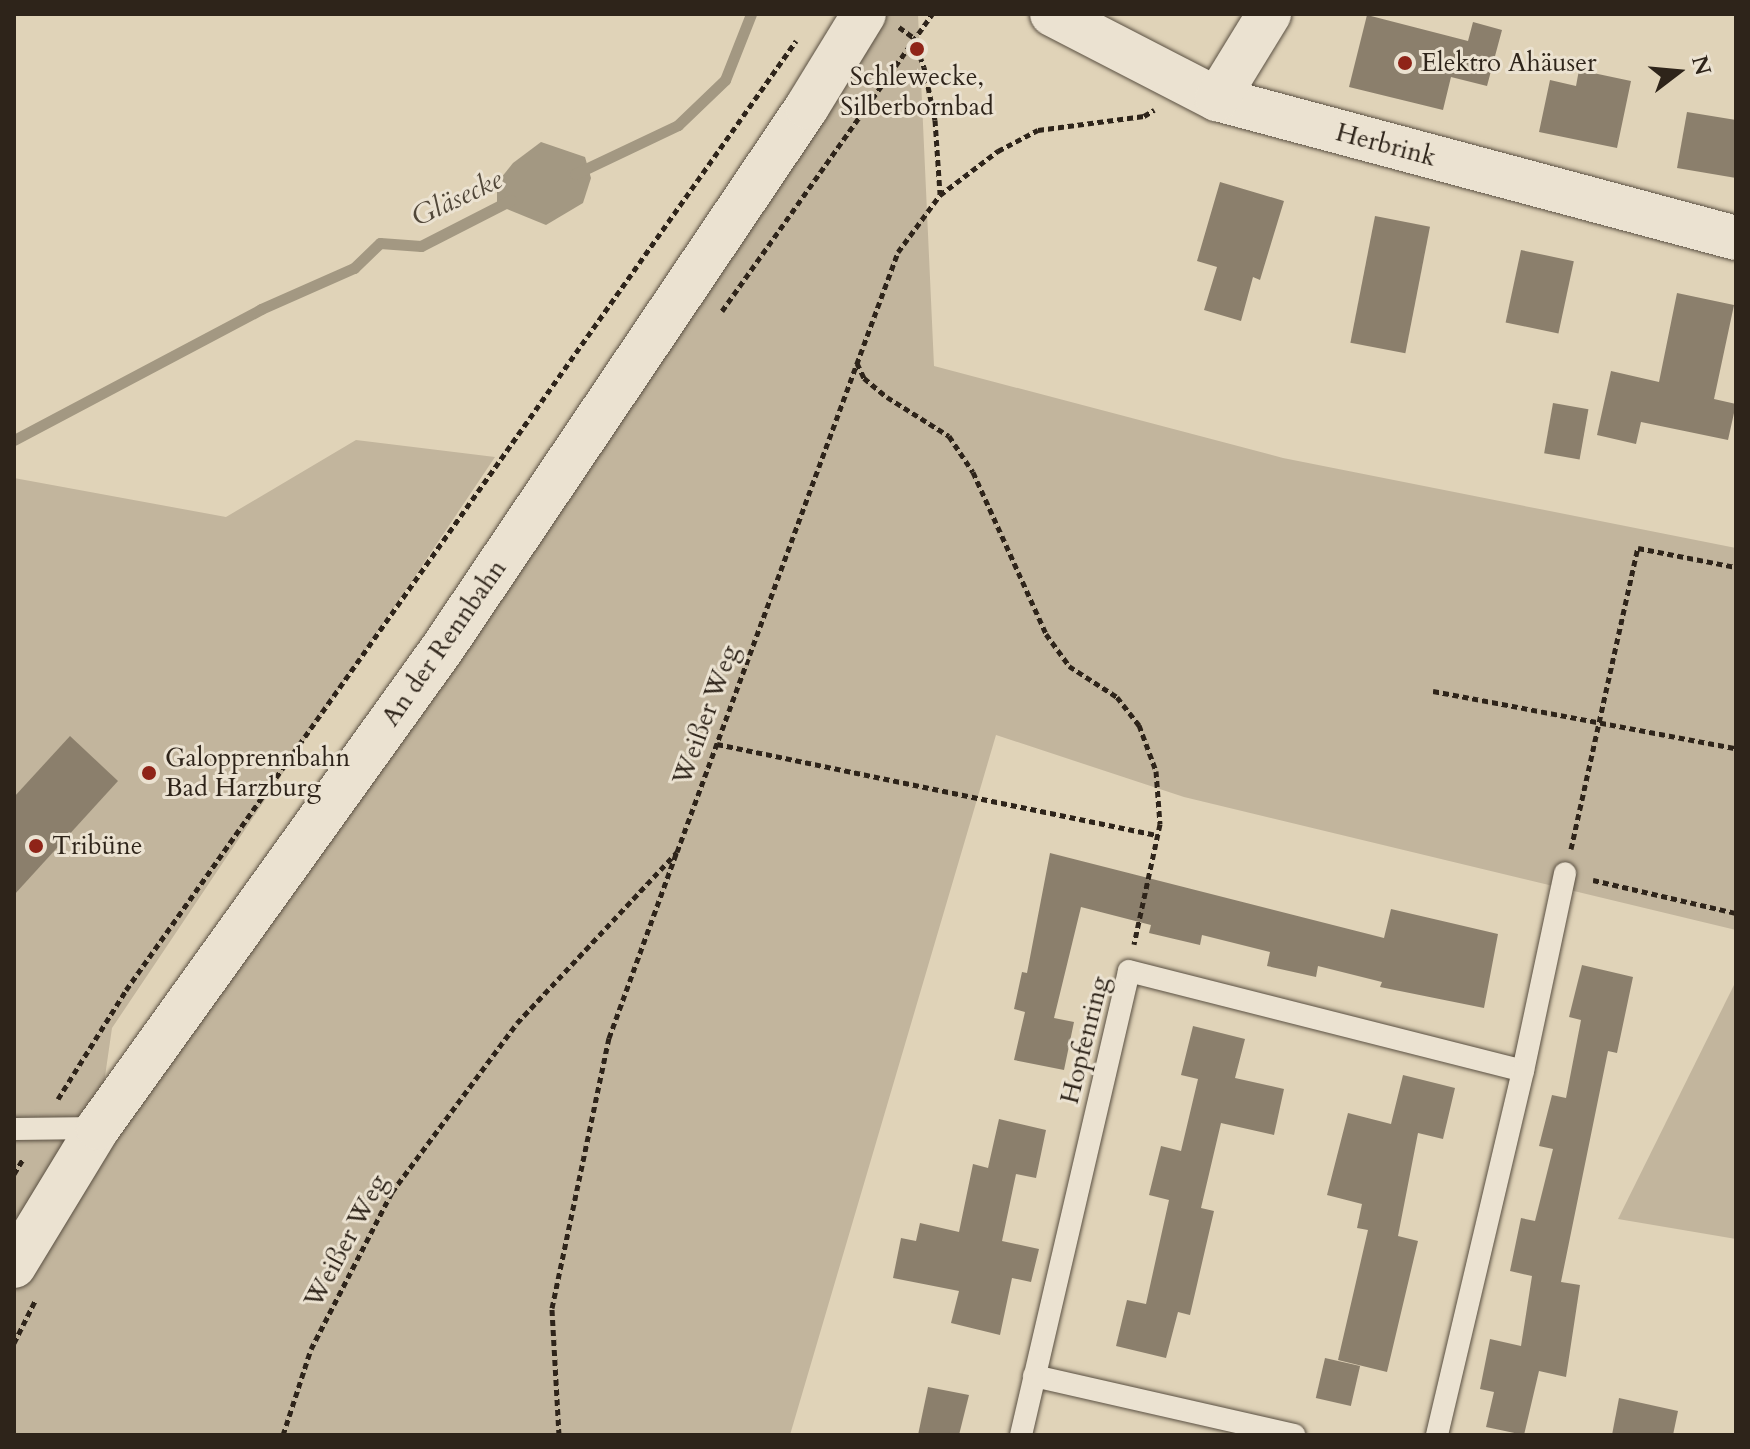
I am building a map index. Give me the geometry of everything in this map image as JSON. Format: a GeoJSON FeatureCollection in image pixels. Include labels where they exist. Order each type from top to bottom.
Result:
{"type":"FeatureCollection","features":[{"type":"Feature","properties":{"kind":"main road","name":"An der Rennbahn"},"geometry":{"type":"LineString","coordinates":[[14,1266],[98,1128],[442,649],[807,107],[864,14]]}},
{"type":"Feature","properties":{"kind":"main road","name":"Herbrink"},"geometry":{"type":"LineString","coordinates":[[1052,14],[1200,91],[1736,238]]}},
{"type":"Feature","properties":{"kind":"main road"},"geometry":{"type":"LineString","coordinates":[[1200,91],[1269,14]]}},
{"type":"Feature","properties":{"kind":"lane"},"geometry":{"type":"LineString","coordinates":[[1437,1435],[1523,1071],[1565,873]]}},
{"type":"Feature","properties":{"kind":"lane","name":"Hopfenring"},"geometry":{"type":"LineString","coordinates":[[1021,1435],[1129,971],[1523,1071]]}},
{"type":"Feature","properties":{"kind":"lane"},"geometry":{"type":"LineString","coordinates":[[14,1129],[41,1126],[98,1128]]}},
{"type":"Feature","properties":{"kind":"lane"},"geometry":{"type":"LineString","coordinates":[[1034,1376],[1294,1435]]}},
{"type":"Feature","properties":{"kind":"path"},"geometry":{"type":"LineString","coordinates":[[932,14],[913,37],[935,120],[940,195]]}},
{"type":"Feature","properties":{"kind":"path"},"geometry":{"type":"LineString","coordinates":[[14,1174],[144,964],[806,27]]}},
{"type":"Feature","properties":{"kind":"path","name":"Weißer Weg"},"geometry":{"type":"LineString","coordinates":[[283,1435],[311,1349],[392,1192],[517,1023],[677,852],[898,252],[940,195],[998,151],[1038,130],[1144,116],[1200,91]]}},
{"type":"Feature","properties":{"kind":"path"},"geometry":{"type":"LineString","coordinates":[[857,362],[864,378],[887,397],[949,436],[973,472],[1046,634],[1069,666],[1117,697],[1139,725],[1156,771],[1158,835],[1129,971]]}},
{"type":"Feature","properties":{"kind":"path"},"geometry":{"type":"LineString","coordinates":[[1736,567],[1638,548],[1565,873],[1736,913]]}},
{"type":"Feature","properties":{"kind":"path"},"geometry":{"type":"LineString","coordinates":[[1433,691],[1736,748]]}},
{"type":"Feature","properties":{"kind":"path"},"geometry":{"type":"LineString","coordinates":[[717,744],[1158,835]]}},
{"type":"Feature","properties":{"kind":"path"},"geometry":{"type":"LineString","coordinates":[[559,1435],[552,1308],[609,1038],[677,852]]}},
{"type":"Feature","properties":{"kind":"shaded area"},"geometry":{"type":"Polygon","coordinates":[[[861,14],[918,14],[934,366],[1283,458],[1736,548],[1736,930],[1184,797],[996,735],[790,1435],[14,1435],[14,478],[226,517],[356,440],[495,457],[112,1028],[98,1125],[861,14]]]}},
{"type":"Feature","properties":{"kind":"shaded area"},"geometry":{"type":"Polygon","coordinates":[[[541,142],[585,157],[591,178],[583,203],[546,225],[497,205],[497,183],[513,163],[541,142]]]}},
{"type":"Feature","properties":{"kind":"shaded area"},"geometry":{"type":"Polygon","coordinates":[[[1736,981],[1736,1239],[1618,1219],[1736,981]]]}},
{"type":"Feature","properties":{"kind":"building","name":"Elektro Ahäuser"},"geometry":{"type":"Polygon","coordinates":[[[1367,15],[1468,41],[1473,22],[1502,30],[1487,86],[1451,77],[1443,110],[1349,87],[1367,15]]]}},
{"type":"Feature","properties":{"kind":"building"},"geometry":{"type":"Polygon","coordinates":[[[1579,70],[1631,81],[1617,148],[1539,132],[1550,80],[1576,86],[1579,70]]]}},
{"type":"Feature","properties":{"kind":"building"},"geometry":{"type":"Polygon","coordinates":[[[1687,112],[1736,120],[1736,178],[1677,168],[1687,112]]]}},
{"type":"Feature","properties":{"kind":"building"},"geometry":{"type":"Polygon","coordinates":[[[1220,182],[1284,201],[1260,280],[1253,277],[1241,321],[1204,310],[1217,267],[1197,261],[1220,182]]]}},
{"type":"Feature","properties":{"kind":"building"},"geometry":{"type":"Polygon","coordinates":[[[1375,216],[1430,227],[1405,353],[1350,343],[1375,216]]]}},
{"type":"Feature","properties":{"kind":"building"},"geometry":{"type":"Polygon","coordinates":[[[1521,250],[1574,261],[1558,334],[1506,322],[1521,250]]]}},
{"type":"Feature","properties":{"kind":"building"},"geometry":{"type":"Polygon","coordinates":[[[1677,293],[1734,305],[1714,399],[1736,404],[1728,440],[1641,422],[1636,444],[1597,435],[1611,371],[1659,382],[1677,293]]]}},
{"type":"Feature","properties":{"kind":"building"},"geometry":{"type":"Polygon","coordinates":[[[1553,403],[1588,409],[1580,459],[1544,453],[1553,403]]]}},
{"type":"Feature","properties":{"kind":"building","name":"Tribüne"},"geometry":{"type":"Polygon","coordinates":[[[70,736],[118,781],[14,895],[14,797],[70,736]]]}},
{"type":"Feature","properties":{"kind":"building"},"geometry":{"type":"Polygon","coordinates":[[[1050,853],[1384,938],[1391,909],[1498,934],[1484,1008],[1380,987],[1382,982],[1318,966],[1316,977],[1267,966],[1270,952],[1202,935],[1200,945],[1149,933],[1151,925],[1081,907],[1054,1018],[1074,1022],[1064,1070],[1014,1060],[1025,1012],[1014,1009],[1022,972],[1027,973],[1050,853]]]}},
{"type":"Feature","properties":{"kind":"building"},"geometry":{"type":"Polygon","coordinates":[[[1582,965],[1633,977],[1617,1053],[1608,1051],[1561,1282],[1580,1285],[1566,1377],[1539,1371],[1524,1435],[1486,1427],[1494,1392],[1480,1389],[1490,1339],[1521,1346],[1532,1276],[1510,1271],[1521,1218],[1535,1221],[1553,1149],[1539,1146],[1552,1095],[1566,1098],[1581,1020],[1569,1017],[1582,965]]]}},
{"type":"Feature","properties":{"kind":"building"},"geometry":{"type":"Polygon","coordinates":[[[1193,1026],[1245,1039],[1235,1078],[1284,1089],[1274,1135],[1221,1123],[1201,1208],[1214,1211],[1190,1315],[1178,1312],[1166,1358],[1116,1346],[1127,1300],[1146,1304],[1169,1200],[1149,1195],[1161,1146],[1181,1151],[1198,1079],[1181,1075],[1193,1026]]]}},
{"type":"Feature","properties":{"kind":"building"},"geometry":{"type":"Polygon","coordinates":[[[1403,1075],[1455,1088],[1443,1139],[1418,1133],[1398,1236],[1418,1241],[1387,1372],[1338,1360],[1368,1230],[1357,1228],[1362,1204],[1327,1195],[1348,1113],[1391,1124],[1403,1075]]]}},
{"type":"Feature","properties":{"kind":"building"},"geometry":{"type":"Polygon","coordinates":[[[999,1119],[1046,1130],[1036,1178],[1016,1174],[1002,1241],[1039,1249],[1031,1282],[1012,1278],[1000,1335],[951,1323],[959,1291],[893,1278],[901,1238],[916,1241],[920,1223],[959,1232],[973,1164],[988,1168],[999,1119]]]}},
{"type":"Feature","properties":{"kind":"building"},"geometry":{"type":"Polygon","coordinates":[[[1325,1358],[1360,1366],[1351,1406],[1316,1398],[1325,1358]]]}},
{"type":"Feature","properties":{"kind":"building"},"geometry":{"type":"Polygon","coordinates":[[[928,1387],[969,1395],[959,1435],[918,1435],[928,1387]]]}},
{"type":"Feature","properties":{"kind":"building"},"geometry":{"type":"Polygon","coordinates":[[[1619,1398],[1678,1411],[1673,1435],[1612,1435],[1619,1398]]]}},
{"type":"Feature","properties":{"kind":"waterway","name":"Gläsecke"},"geometry":{"type":"LineString","coordinates":[[575,174],[678,125],[725,80],[751,14]]}},
{"type":"Feature","properties":{"kind":"waterway","name":"Gläsecke"},"geometry":{"type":"LineString","coordinates":[[14,440],[261,309],[354,268],[380,243],[421,246],[511,200]]}},
{"type":"Feature","properties":{"kind":"place","name":"Schlewecke, Silberbornbad"},"geometry":{"type":"Point","coordinates":[917,49]}},
{"type":"Feature","properties":{"kind":"place","name":"Elektro Ahäuser"},"geometry":{"type":"Point","coordinates":[1405,63]}},
{"type":"Feature","properties":{"kind":"place","name":"Galopprennbahn Bad Harzburg"},"geometry":{"type":"Point","coordinates":[149,773]}},
{"type":"Feature","properties":{"kind":"place","name":"Tribüne"},"geometry":{"type":"Point","coordinates":[36,846]}}]}
